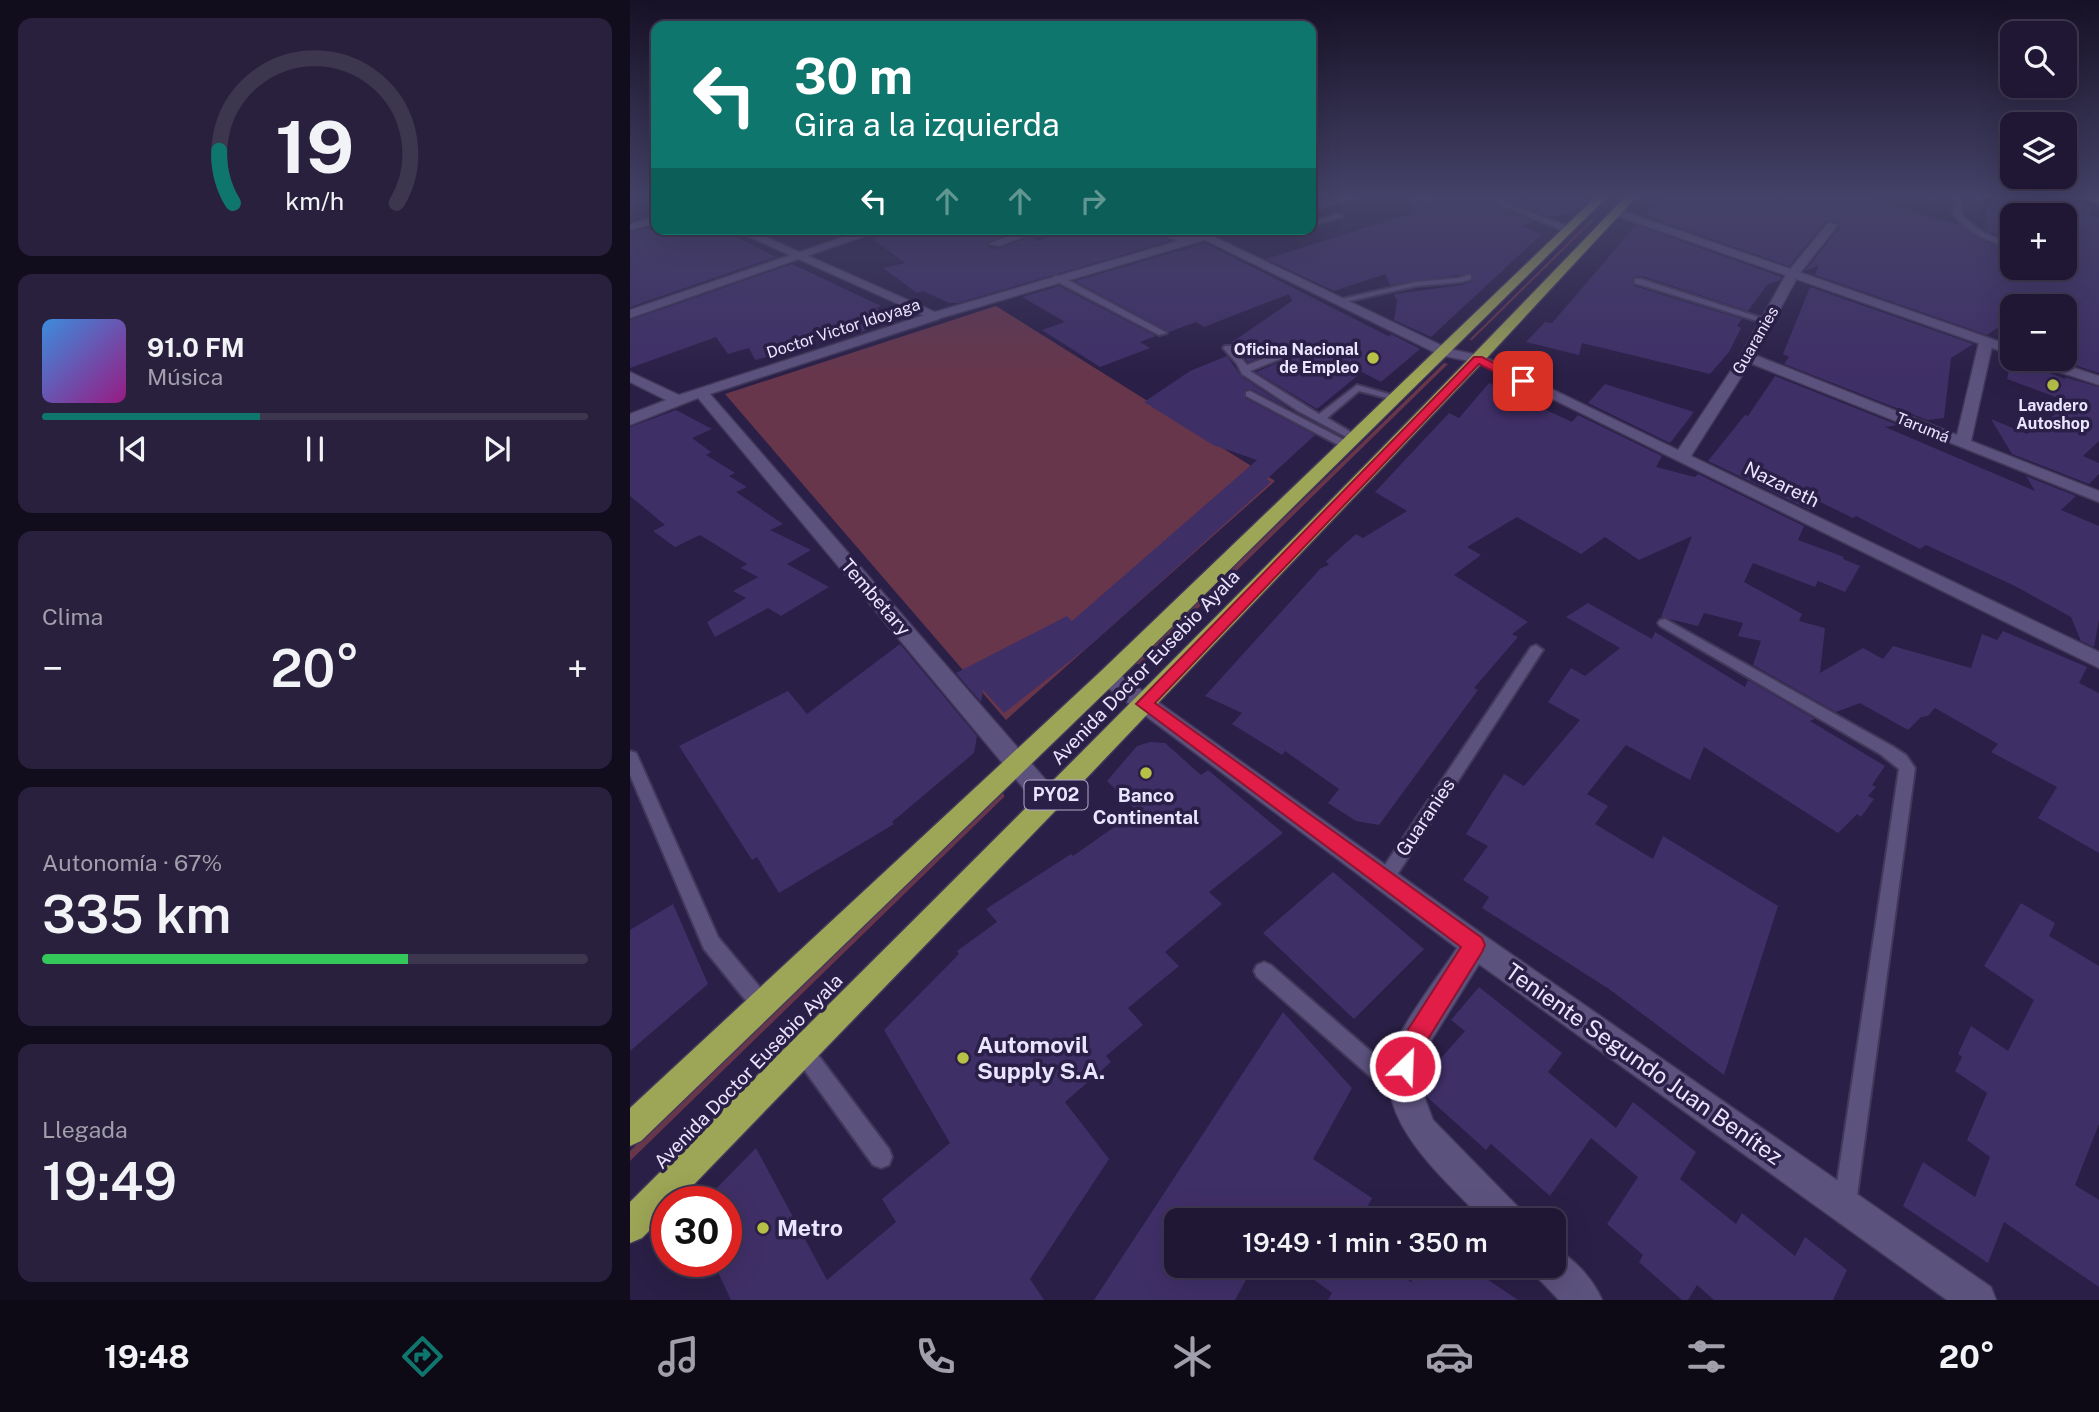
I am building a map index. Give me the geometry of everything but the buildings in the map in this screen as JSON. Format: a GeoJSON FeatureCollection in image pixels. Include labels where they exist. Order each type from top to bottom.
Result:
{"type":"FeatureCollection","features":[{"type":"Feature","properties":{"kind":"highway","name":"Avenida Doctor Eusebio Ayala"},"geometry":{"type":"LineString","coordinates":[[630,1130],[1108,677],[1542,257]]}},
{"type":"Feature","properties":{"kind":"highway","name":"Avenida Doctor Eusebio Ayala"},"geometry":{"type":"LineString","coordinates":[[630,1226],[1144,704],[1574,257]]}},
{"type":"Feature","properties":{"kind":"street"},"geometry":{"type":"LineString","coordinates":[[630,314],[799,257]]}},
{"type":"Feature","properties":{"kind":"street"},"geometry":{"type":"LineString","coordinates":[[802,257],[934,316]]}},
{"type":"Feature","properties":{"kind":"street","name":"Doctor Victor Idoyaga"},"geometry":{"type":"LineString","coordinates":[[630,420],[678,400],[934,316],[1132,257]]}},
{"type":"Feature","properties":{"kind":"street","name":"Nazareth"},"geometry":{"type":"LineString","coordinates":[[1250,257],[1445,352],[1478,359],[2099,661]]}},
{"type":"Feature","properties":{"kind":"street"},"geometry":{"type":"LineString","coordinates":[[1746,257],[2000,347]]}},
{"type":"Feature","properties":{"kind":"street","name":"Guaranies"},"geometry":{"type":"LineString","coordinates":[[1681,458],[1747,357],[1793,273],[1806,257]]}},
{"type":"Feature","properties":{"kind":"street"},"geometry":{"type":"LineString","coordinates":[[1963,442],[1986,342]]}},
{"type":"Feature","properties":{"kind":"street","name":"Tarumá"},"geometry":{"type":"LineString","coordinates":[[1747,357],[2099,496]]}},
{"type":"Feature","properties":{"kind":"street"},"geometry":{"type":"LineString","coordinates":[[2069,371],[2099,381]]}},
{"type":"Feature","properties":{"kind":"street"},"geometry":{"type":"LineString","coordinates":[[630,376],[678,400]]}},
{"type":"Feature","properties":{"kind":"street","name":"Tembetary"},"geometry":{"type":"LineString","coordinates":[[701,393],[1049,801]]}},
{"type":"Feature","properties":{"kind":"street","name":"Teniente Segundo Juan Benítez"},"geometry":{"type":"LineString","coordinates":[[1108,677],[1475,945],[1978,1300]]}},
{"type":"Feature","properties":{"kind":"street"},"geometry":{"type":"LineString","coordinates":[[1475,945],[1410,1047],[1405,1066],[1405,1094],[1413,1117],[1422,1131],[1496,1208]]}},
{"type":"Feature","properties":{"kind":"street"},"geometry":{"type":"LineString","coordinates":[[1563,1278],[1584,1300]]}},
{"type":"Feature","properties":{"kind":"lane"},"geometry":{"type":"LineString","coordinates":[[1341,300],[1416,284],[1461,281],[1468,276]]}},
{"type":"Feature","properties":{"kind":"lane"},"geometry":{"type":"LineString","coordinates":[[1057,278],[1162,333]]}},
{"type":"Feature","properties":{"kind":"lane"},"geometry":{"type":"LineString","coordinates":[[1638,281],[1767,321]]}},
{"type":"Feature","properties":{"kind":"lane"},"geometry":{"type":"LineString","coordinates":[[1228,348],[1242,363],[1243,370],[1352,442]]}},
{"type":"Feature","properties":{"kind":"lane"},"geometry":{"type":"LineString","coordinates":[[1243,370],[1292,351]]}},
{"type":"Feature","properties":{"kind":"lane"},"geometry":{"type":"LineString","coordinates":[[1320,419],[1357,387],[1398,398]]}},
{"type":"Feature","properties":{"kind":"lane"},"geometry":{"type":"LineString","coordinates":[[1250,394],[1352,442]]}},
{"type":"Feature","properties":{"kind":"lane"},"geometry":{"type":"LineString","coordinates":[[1665,623],[1886,750],[1908,768],[1844,1206]]}},
{"type":"Feature","properties":{"kind":"lane","name":"Guaranies"},"geometry":{"type":"LineString","coordinates":[[1385,879],[1536,650]]}},
{"type":"Feature","properties":{"kind":"lane"},"geometry":{"type":"LineString","coordinates":[[630,757],[711,943],[762,1005]]}},
{"type":"Feature","properties":{"kind":"lane"},"geometry":{"type":"LineString","coordinates":[[1264,971],[1405,1094]]}},
{"type":"Feature","properties":{"kind":"lane"},"geometry":{"type":"LineString","coordinates":[[802,1050],[881,1157]]}},
{"type":"Feature","properties":{"kind":"shaded area"},"geometry":{"type":"Polygon","coordinates":[[[1554,257],[1557,257],[1472,340],[1469,340],[1554,257]]]}},
{"type":"Feature","properties":{"kind":"shaded area"},"geometry":{"type":"Polygon","coordinates":[[[996,306],[1275,481],[1006,720],[725,394],[996,306]]]}},
{"type":"Feature","properties":{"kind":"shaded area"},"geometry":{"type":"Polygon","coordinates":[[[1444,363],[1448,364],[1140,665],[1135,663],[1444,363]]]}},
{"type":"Feature","properties":{"kind":"shaded area"},"geometry":{"type":"Polygon","coordinates":[[[1000,793],[1004,794],[1004,797],[630,1161],[630,1151],[1000,793]]]}},
{"type":"Feature","properties":{"kind":"place","name":"Oficina Nacional de Empleo"},"geometry":{"type":"Point","coordinates":[1373,358]}},
{"type":"Feature","properties":{"kind":"place","name":"Lavadero Autoshop"},"geometry":{"type":"Point","coordinates":[2053,385]}},
{"type":"Feature","properties":{"kind":"place","name":"Banco Continental"},"geometry":{"type":"Point","coordinates":[1146,773]}},
{"type":"Feature","properties":{"kind":"place","name":"Automovil Supply S.A."},"geometry":{"type":"Point","coordinates":[963,1058]}},
{"type":"Feature","properties":{"kind":"place","name":"Metro"},"geometry":{"type":"Point","coordinates":[763,1228]}},
{"type":"Feature","properties":{"kind":"route"},"geometry":{"type":"LineString","coordinates":[[1405,1066],[1410,1047],[1475,945],[1144,704],[1478,359],[1523,381]]}}]}
